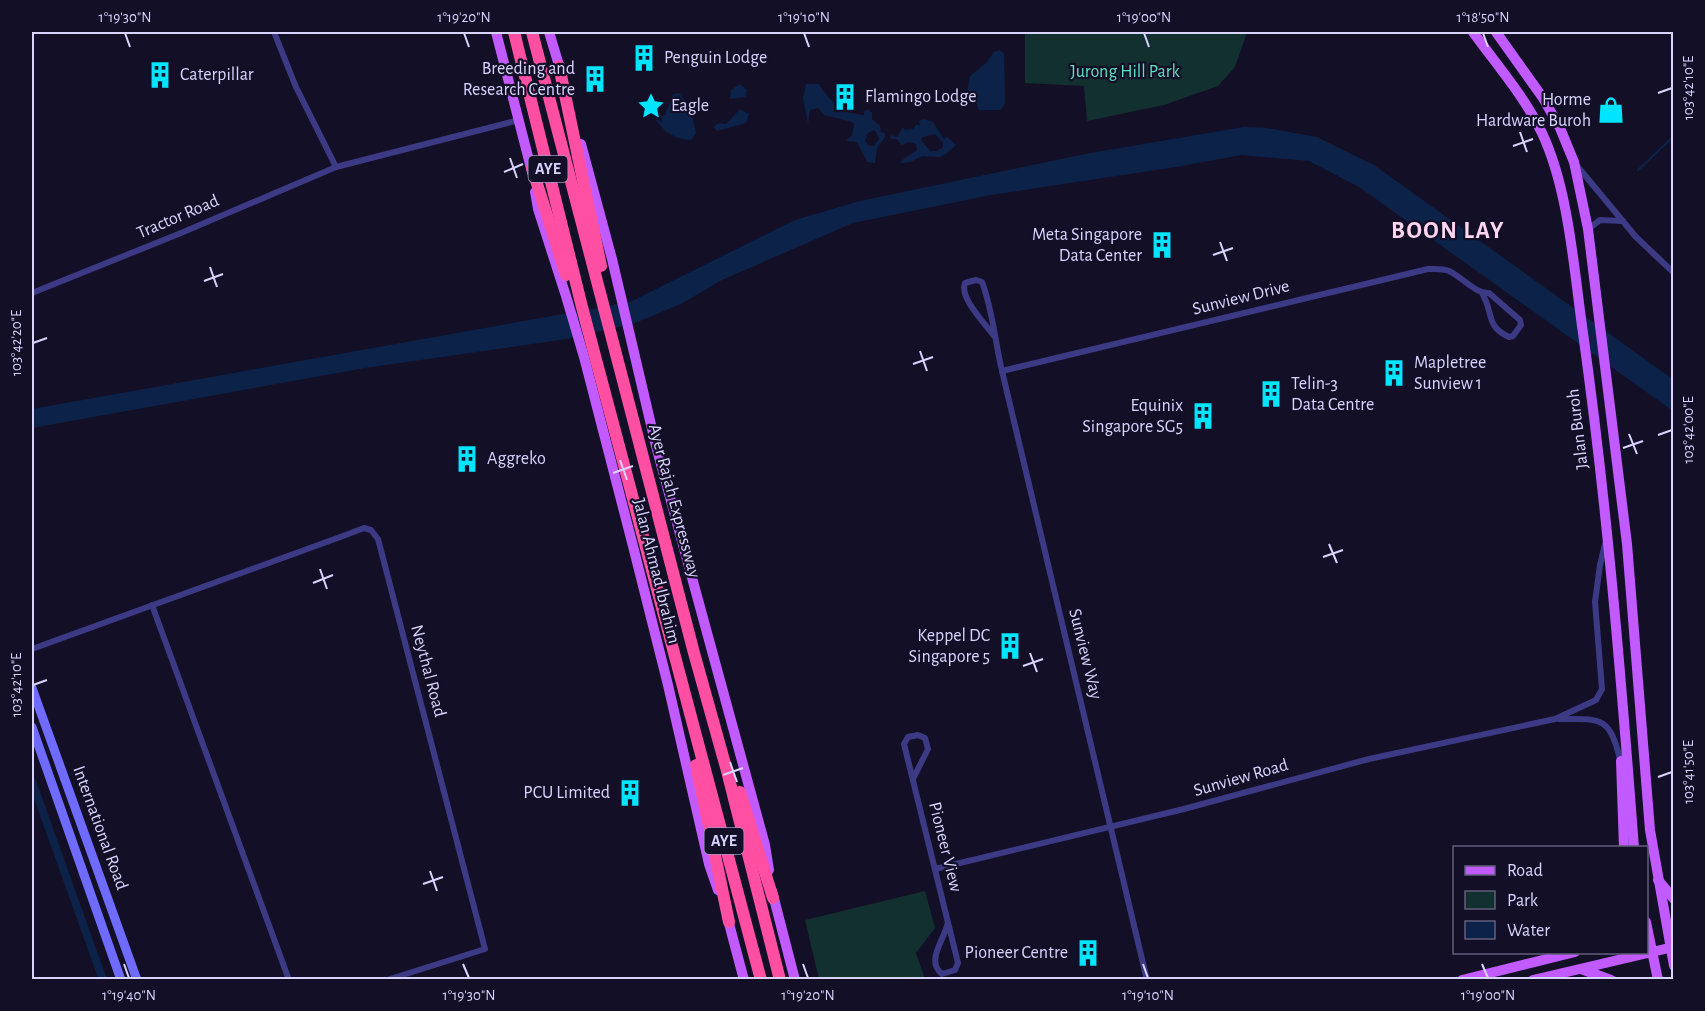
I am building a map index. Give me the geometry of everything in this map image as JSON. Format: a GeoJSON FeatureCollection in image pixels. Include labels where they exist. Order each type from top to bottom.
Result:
{"type":"FeatureCollection","features":[{"type":"Feature","properties":{"kind":"highway","name":"AYE"},"geometry":{"type":"LineString","coordinates":[[514,32],[582,307],[759,974]]}},
{"type":"Feature","properties":{"kind":"highway","name":"Ayer Rajah Expressway"},"geometry":{"type":"LineString","coordinates":[[532,32],[780,980]]}},
{"type":"Feature","properties":{"kind":"highway"},"geometry":{"type":"LineString","coordinates":[[559,66],[602,263],[602,294]]}},
{"type":"Feature","properties":{"kind":"highway"},"geometry":{"type":"LineString","coordinates":[[532,168],[573,296],[582,307]]}},
{"type":"Feature","properties":{"kind":"highway"},"geometry":{"type":"LineString","coordinates":[[690,713],[694,759],[729,922]]}},
{"type":"Feature","properties":{"kind":"highway"},"geometry":{"type":"LineString","coordinates":[[727,771],[737,783],[773,898]]}},
{"type":"Feature","properties":{"kind":"main road","name":"Jalan Ahmad Ibrahim"},"geometry":{"type":"LineString","coordinates":[[496,32],[532,168],[538,209],[584,357],[639,570],[709,864],[729,922],[744,980]]}},
{"type":"Feature","properties":{"kind":"main road","name":"Jalan Ahmad Ibrahim"},"geometry":{"type":"LineString","coordinates":[[549,32],[612,259],[645,406],[679,536],[765,845],[773,898],[795,980]]}},
{"type":"Feature","properties":{"kind":"main road","name":"Jalan Buroh"},"geometry":{"type":"LineString","coordinates":[[1473,32],[1525,104],[1542,133],[1555,169],[1565,211],[1607,536],[1634,846]]}},
{"type":"Feature","properties":{"kind":"main road","name":"Jalan Buroh"},"geometry":{"type":"LineString","coordinates":[[1496,32],[1543,98],[1560,128],[1574,162],[1588,230],[1627,544],[1650,830],[1674,966]]}},
{"type":"Feature","properties":{"kind":"main road","name":"International Road"},"geometry":{"type":"LineString","coordinates":[[32,688],[137,980]]}},
{"type":"Feature","properties":{"kind":"main road"},"geometry":{"type":"LineString","coordinates":[[1623,705],[1620,759],[1624,846]]}},
{"type":"Feature","properties":{"kind":"main road","name":"International Road"},"geometry":{"type":"LineString","coordinates":[[32,727],[121,980]]}},
{"type":"Feature","properties":{"kind":"main road"},"geometry":{"type":"LineString","coordinates":[[1658,880],[1674,899]]}},
{"type":"Feature","properties":{"kind":"main road"},"geometry":{"type":"LineString","coordinates":[[1658,980],[1653,951],[1648,938],[1670,933]]}},
{"type":"Feature","properties":{"kind":"main road"},"geometry":{"type":"LineString","coordinates":[[1648,952],[1671,947]]}},
{"type":"Feature","properties":{"kind":"main road"},"geometry":{"type":"LineString","coordinates":[[1462,980],[1567,954]]}},
{"type":"Feature","properties":{"kind":"main road"},"geometry":{"type":"LineString","coordinates":[[1533,980],[1640,954]]}},
{"type":"Feature","properties":{"kind":"main road"},"geometry":{"type":"LineString","coordinates":[[1580,968],[1611,980]]}},
{"type":"Feature","properties":{"kind":"street"},"geometry":{"type":"LineString","coordinates":[[273,32],[296,87],[336,167]]}},
{"type":"Feature","properties":{"kind":"street","name":"Tractor Road"},"geometry":{"type":"LineString","coordinates":[[32,293],[336,167],[519,120]]}},
{"type":"Feature","properties":{"kind":"street","name":"Jalan Buroh"},"geometry":{"type":"LineString","coordinates":[[1574,162],[1636,237],[1674,273]]}},
{"type":"Feature","properties":{"kind":"street"},"geometry":{"type":"LineString","coordinates":[[1588,230],[1600,220],[1623,221]]}},
{"type":"Feature","properties":{"kind":"street","name":"Sunview Drive"},"geometry":{"type":"LineString","coordinates":[[1002,371],[1428,269],[1450,272],[1482,293],[1489,307],[1492,324],[1500,333],[1509,337],[1513,336],[1521,325],[1520,320],[1489,293],[1482,293]]}},
{"type":"Feature","properties":{"kind":"street","name":"Sunview Way"},"geometry":{"type":"LineString","coordinates":[[994,336],[966,300],[965,283],[976,280],[982,282],[995,327],[994,336],[1002,371],[1147,980]]}},
{"type":"Feature","properties":{"kind":"street","name":"Neythal Road"},"geometry":{"type":"LineString","coordinates":[[32,649],[364,528],[371,530],[378,539],[485,949],[387,980]]}},
{"type":"Feature","properties":{"kind":"street","name":"Sunview Road"},"geometry":{"type":"LineString","coordinates":[[935,869],[1184,809],[1369,759],[1555,718],[1596,700],[1602,689],[1595,603],[1607,536]]}},
{"type":"Feature","properties":{"kind":"street"},"geometry":{"type":"LineString","coordinates":[[152,605],[289,980]]}},
{"type":"Feature","properties":{"kind":"street","name":"Sunview Road"},"geometry":{"type":"LineString","coordinates":[[1555,718],[1592,718],[1603,724],[1614,736],[1620,759]]}},
{"type":"Feature","properties":{"kind":"street","name":"Pioneer View"},"geometry":{"type":"LineString","coordinates":[[913,779],[928,749],[925,738],[918,735],[908,737],[904,744],[948,922],[958,966],[955,970],[942,974],[936,969],[935,955],[944,939],[948,922]]}},
{"type":"Feature","properties":{"kind":"green space","name":"Jurong Hill Park"},"geometry":{"type":"Polygon","coordinates":[[[1025,32],[1247,32],[1235,67],[1218,86],[1164,105],[1087,121],[1084,86],[1025,83],[1025,32]]]}},
{"type":"Feature","properties":{"kind":"green space"},"geometry":{"type":"Polygon","coordinates":[[[925,891],[935,928],[916,953],[925,979],[819,979],[805,920],[925,891]]]}},
{"type":"Feature","properties":{"kind":"water"},"geometry":{"type":"Polygon","coordinates":[[[999,50],[1004,53],[1005,103],[1001,110],[979,110],[975,99],[967,93],[970,76],[986,63],[994,52],[999,50]]]}},
{"type":"Feature","properties":{"kind":"water"},"geometry":{"type":"Polygon","coordinates":[[[740,84],[747,90],[745,97],[730,99],[731,90],[740,84]]]}},
{"type":"Feature","properties":{"kind":"water"},"geometry":{"type":"Polygon","coordinates":[[[806,84],[819,84],[837,106],[864,115],[864,111],[868,109],[872,113],[872,119],[880,126],[881,132],[885,133],[885,137],[877,148],[875,163],[867,162],[857,142],[846,141],[852,135],[854,124],[852,122],[824,115],[818,108],[810,110],[808,124],[803,98],[806,84]],[[873,130],[867,134],[865,141],[868,145],[874,146],[879,139],[873,130]]]}},
{"type":"Feature","properties":{"kind":"water"},"geometry":{"type":"Polygon","coordinates":[[[679,93],[691,109],[696,133],[691,140],[671,134],[656,120],[665,115],[673,94],[679,93]]]}},
{"type":"Feature","properties":{"kind":"water"},"geometry":{"type":"Polygon","coordinates":[[[740,109],[749,114],[746,123],[717,131],[713,127],[719,123],[726,124],[740,109]]]}},
{"type":"Feature","properties":{"kind":"water"},"geometry":{"type":"Polygon","coordinates":[[[924,119],[933,122],[944,139],[947,137],[956,145],[939,157],[922,156],[911,162],[900,163],[917,150],[916,144],[910,142],[901,145],[897,139],[890,139],[891,135],[897,137],[903,127],[905,130],[913,129],[916,125],[920,125],[919,121],[924,119]],[[935,134],[923,137],[921,140],[930,151],[937,151],[943,147],[943,143],[935,134]]]}},
{"type":"Feature","properties":{"kind":"water"},"geometry":{"type":"Polygon","coordinates":[[[1244,127],[1267,128],[1317,137],[1374,165],[1674,380],[1673,411],[1359,187],[1309,161],[1241,155],[991,195],[853,223],[722,280],[681,304],[635,323],[567,339],[365,368],[32,428],[32,409],[630,302],[795,220],[860,201],[1090,153],[1244,127]]]}},
{"type":"Feature","properties":{"kind":"waterway"},"geometry":{"type":"LineString","coordinates":[[1638,170],[1674,136]]}},
{"type":"Feature","properties":{"kind":"waterway"},"geometry":{"type":"LineString","coordinates":[[32,781],[103,980]]}},
{"type":"Feature","properties":{"kind":"place","name":"Penguin Lodge"},"geometry":{"type":"Point","coordinates":[644,58]}},
{"type":"Feature","properties":{"kind":"place","name":"Caterpillar"},"geometry":{"type":"Point","coordinates":[160,75]}},
{"type":"Feature","properties":{"kind":"place","name":"Breeding and Research Centre"},"geometry":{"type":"Point","coordinates":[595,79]}},
{"type":"Feature","properties":{"kind":"place","name":"Flamingo Lodge"},"geometry":{"type":"Point","coordinates":[845,97]}},
{"type":"Feature","properties":{"kind":"place","name":"Eagle"},"geometry":{"type":"Point","coordinates":[651,106]}},
{"type":"Feature","properties":{"kind":"place","name":"Horme Hardware Buroh"},"geometry":{"type":"Point","coordinates":[1611,110]}},
{"type":"Feature","properties":{"kind":"place","name":"Meta Singapore Data Center"},"geometry":{"type":"Point","coordinates":[1162,245]}},
{"type":"Feature","properties":{"kind":"place","name":"Mapletree Sunview 1"},"geometry":{"type":"Point","coordinates":[1394,373]}},
{"type":"Feature","properties":{"kind":"place","name":"Telin-3 Data Centre"},"geometry":{"type":"Point","coordinates":[1271,394]}},
{"type":"Feature","properties":{"kind":"place","name":"Equinix Singapore SG5"},"geometry":{"type":"Point","coordinates":[1203,416]}},
{"type":"Feature","properties":{"kind":"place","name":"Aggreko"},"geometry":{"type":"Point","coordinates":[467,459]}},
{"type":"Feature","properties":{"kind":"place","name":"Keppel DC Singapore 5"},"geometry":{"type":"Point","coordinates":[1010,646]}},
{"type":"Feature","properties":{"kind":"place","name":"PCU Limited"},"geometry":{"type":"Point","coordinates":[630,793]}},
{"type":"Feature","properties":{"kind":"place","name":"Pioneer Centre"},"geometry":{"type":"Point","coordinates":[1088,953]}},
{"type":"Feature","properties":{"kind":"district","name":"BOON LAY"},"geometry":{"type":"Point","coordinates":[1448,231]}}]}
